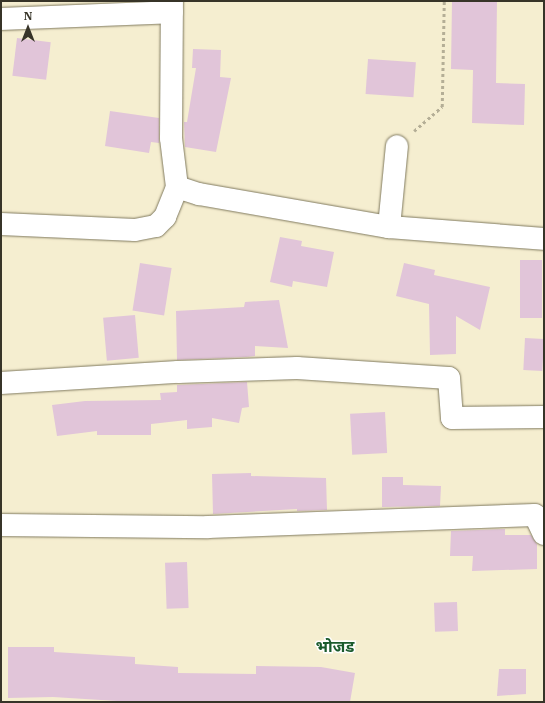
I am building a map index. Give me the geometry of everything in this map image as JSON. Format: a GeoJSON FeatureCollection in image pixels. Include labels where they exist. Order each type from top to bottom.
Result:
{"type":"FeatureCollection","features":[{"type":"Feature","properties":{"kind":"street"},"geometry":{"type":"LineString","coordinates":[[1,19],[172,6],[171,138],[176,187],[165,217],[156,226],[135,230],[1,224]]}},
{"type":"Feature","properties":{"kind":"street"},"geometry":{"type":"LineString","coordinates":[[389,227],[397,146]]}},
{"type":"Feature","properties":{"kind":"street"},"geometry":{"type":"LineString","coordinates":[[176,187],[200,194],[389,227],[544,239]]}},
{"type":"Feature","properties":{"kind":"street"},"geometry":{"type":"LineString","coordinates":[[1,383],[178,372],[296,368],[449,378],[452,418],[542,417]]}},
{"type":"Feature","properties":{"kind":"street"},"geometry":{"type":"LineString","coordinates":[[1,525],[208,527],[535,514],[544,534]]}},
{"type":"Feature","properties":{"kind":"path"},"geometry":{"type":"LineString","coordinates":[[397,146],[442,107],[444,1]]}},
{"type":"Feature","properties":{"kind":"building"},"geometry":{"type":"Polygon","coordinates":[[[452,1],[497,1],[496,83],[525,84],[524,125],[472,123],[473,70],[451,69],[452,1]]]}},
{"type":"Feature","properties":{"kind":"building"},"geometry":{"type":"Polygon","coordinates":[[[17,38],[51,42],[46,80],[12,76],[17,38]]]}},
{"type":"Feature","properties":{"kind":"building"},"geometry":{"type":"Polygon","coordinates":[[[193,49],[221,50],[220,77],[231,78],[216,152],[185,147],[184,122],[187,122],[196,68],[192,68],[193,49]]]}},
{"type":"Feature","properties":{"kind":"building"},"geometry":{"type":"Polygon","coordinates":[[[368,59],[416,62],[413,97],[366,94],[368,59]]]}},
{"type":"Feature","properties":{"kind":"building"},"geometry":{"type":"Polygon","coordinates":[[[110,111],[159,118],[159,143],[151,142],[149,153],[105,146],[110,111]]]}},
{"type":"Feature","properties":{"kind":"building"},"geometry":{"type":"Polygon","coordinates":[[[280,237],[302,241],[301,246],[334,252],[327,287],[293,281],[292,287],[270,282],[280,237]]]}},
{"type":"Feature","properties":{"kind":"building"},"geometry":{"type":"Polygon","coordinates":[[[520,260],[542,260],[542,318],[520,318],[520,260]]]}},
{"type":"Feature","properties":{"kind":"building"},"geometry":{"type":"Polygon","coordinates":[[[140,263],[172,268],[164,315],[132,310],[140,263]]]}},
{"type":"Feature","properties":{"kind":"building"},"geometry":{"type":"Polygon","coordinates":[[[404,263],[435,270],[434,275],[490,287],[480,330],[456,316],[456,354],[430,355],[429,304],[396,296],[404,263]]]}},
{"type":"Feature","properties":{"kind":"building"},"geometry":{"type":"Polygon","coordinates":[[[279,300],[288,348],[255,346],[255,356],[177,360],[176,311],[244,307],[245,302],[279,300]]]}},
{"type":"Feature","properties":{"kind":"building"},"geometry":{"type":"Polygon","coordinates":[[[135,315],[139,358],[107,361],[103,318],[135,315]]]}},
{"type":"Feature","properties":{"kind":"building"},"geometry":{"type":"Polygon","coordinates":[[[525,338],[544,339],[542,371],[523,370],[525,338]]]}},
{"type":"Feature","properties":{"kind":"building"},"geometry":{"type":"Polygon","coordinates":[[[247,382],[249,407],[242,408],[239,423],[212,418],[212,427],[187,429],[187,420],[151,424],[151,435],[97,435],[97,431],[57,436],[52,405],[85,401],[161,400],[160,393],[177,392],[177,385],[247,382]]]}},
{"type":"Feature","properties":{"kind":"building"},"geometry":{"type":"Polygon","coordinates":[[[385,412],[387,453],[352,455],[350,414],[385,412]]]}},
{"type":"Feature","properties":{"kind":"building"},"geometry":{"type":"Polygon","coordinates":[[[251,473],[251,476],[326,478],[327,510],[297,511],[297,509],[213,514],[212,474],[251,473]]]}},
{"type":"Feature","properties":{"kind":"building"},"geometry":{"type":"Polygon","coordinates":[[[382,477],[403,477],[403,485],[441,486],[440,506],[382,507],[382,477]]]}},
{"type":"Feature","properties":{"kind":"building"},"geometry":{"type":"Polygon","coordinates":[[[505,529],[505,535],[531,535],[537,544],[537,569],[472,571],[473,556],[450,556],[451,531],[505,529]]]}},
{"type":"Feature","properties":{"kind":"building"},"geometry":{"type":"Polygon","coordinates":[[[187,562],[189,608],[167,609],[165,563],[187,562]]]}},
{"type":"Feature","properties":{"kind":"building"},"geometry":{"type":"Polygon","coordinates":[[[457,602],[458,631],[435,632],[434,603],[457,602]]]}},
{"type":"Feature","properties":{"kind":"building"},"geometry":{"type":"Polygon","coordinates":[[[8,647],[54,647],[54,652],[135,657],[135,664],[178,667],[178,673],[256,674],[256,666],[321,667],[355,673],[350,702],[133,702],[53,697],[8,698],[8,647]]]}},
{"type":"Feature","properties":{"kind":"building"},"geometry":{"type":"Polygon","coordinates":[[[499,669],[526,669],[526,694],[497,696],[499,669]]]}},
{"type":"Feature","properties":{"kind":"district","name":"भोजड"},"geometry":{"type":"Point","coordinates":[335,646]}}]}
